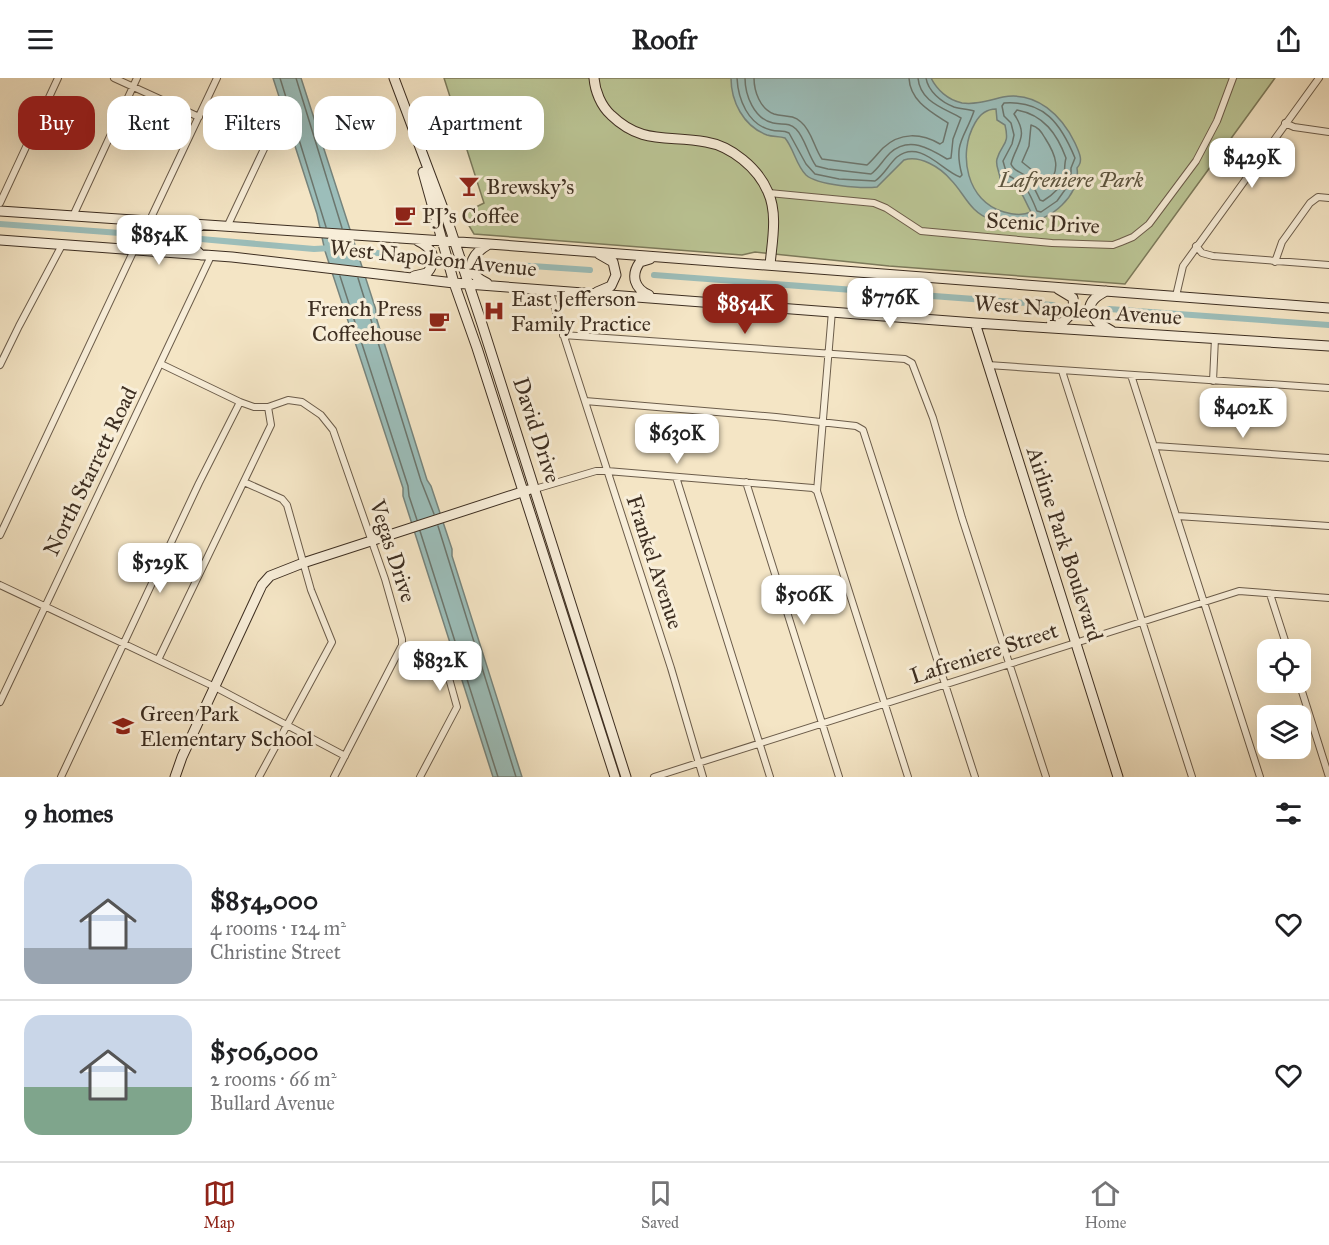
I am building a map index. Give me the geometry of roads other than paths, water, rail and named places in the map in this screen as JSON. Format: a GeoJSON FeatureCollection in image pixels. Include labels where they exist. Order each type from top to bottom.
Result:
{"type":"FeatureCollection","features":[{"type":"Feature","properties":{"kind":"main road","name":"David Drive"},"geometry":{"type":"LineString","coordinates":[[394,78],[482,321],[626,777]]}},
{"type":"Feature","properties":{"kind":"main road"},"geometry":{"type":"LineString","coordinates":[[594,78],[597,91],[608,112],[626,128],[647,137],[707,142],[725,148],[757,174],[769,193],[774,218],[770,265]]}},
{"type":"Feature","properties":{"kind":"main road","name":"David Drive"},"geometry":{"type":"LineString","coordinates":[[401,98],[454,283],[615,777]]}},
{"type":"Feature","properties":{"kind":"main road","name":"West Napoleon Avenue"},"geometry":{"type":"LineString","coordinates":[[0,211],[489,244],[1329,308]]}},
{"type":"Feature","properties":{"kind":"main road"},"geometry":{"type":"LineString","coordinates":[[155,252],[172,240],[170,229],[165,223]]}},
{"type":"Feature","properties":{"kind":"main road"},"geometry":{"type":"LineString","coordinates":[[202,225],[193,229],[188,238],[190,244],[207,256]]}},
{"type":"Feature","properties":{"kind":"main road","name":"West Napoleon Avenue"},"geometry":{"type":"LineString","coordinates":[[0,240],[320,266],[454,283],[1329,346]]}},
{"type":"Feature","properties":{"kind":"main road"},"geometry":{"type":"LineString","coordinates":[[403,278],[427,273],[432,267],[434,256],[430,249],[415,240]]}},
{"type":"Feature","properties":{"kind":"main road"},"geometry":{"type":"LineString","coordinates":[[489,244],[479,250],[471,263],[473,273],[478,279],[493,285]]}},
{"type":"Feature","properties":{"kind":"main road"},"geometry":{"type":"LineString","coordinates":[[594,252],[613,262],[616,274],[611,286],[594,293]]}},
{"type":"Feature","properties":{"kind":"main road"},"geometry":{"type":"LineString","coordinates":[[656,297],[642,291],[636,285],[634,278],[640,262],[658,257]]}},
{"type":"Feature","properties":{"kind":"main road"},"geometry":{"type":"LineString","coordinates":[[1043,327],[1063,322],[1074,311],[1072,298],[1055,287]]}},
{"type":"Feature","properties":{"kind":"main road"},"geometry":{"type":"LineString","coordinates":[[1106,291],[1095,297],[1089,306],[1089,311],[1097,322],[1113,332]]}},
{"type":"Feature","properties":{"kind":"main road","name":"Airline Park Boulevard"},"geometry":{"type":"LineString","coordinates":[[975,322],[1118,777]]}},
{"type":"Feature","properties":{"kind":"main road"},"geometry":{"type":"LineString","coordinates":[[175,777],[261,585],[270,576],[412,527],[535,489]]}},
{"type":"Feature","properties":{"kind":"main road"},"geometry":{"type":"LineString","coordinates":[[571,642],[582,639]]}},
{"type":"Feature","properties":{"kind":"street"},"geometry":{"type":"LineString","coordinates":[[0,203],[58,78]]}},
{"type":"Feature","properties":{"kind":"street"},"geometry":{"type":"LineString","coordinates":[[114,78],[199,117]]}},
{"type":"Feature","properties":{"kind":"street"},"geometry":{"type":"LineString","coordinates":[[73,216],[137,78]]}},
{"type":"Feature","properties":{"kind":"street"},"geometry":{"type":"LineString","coordinates":[[149,222],[217,78]]}},
{"type":"Feature","properties":{"kind":"street","name":"Scenic Drive"},"geometry":{"type":"LineString","coordinates":[[769,193],[874,203],[886,208],[921,231],[1052,243],[1113,245],[1133,237],[1149,224],[1196,161],[1217,121],[1233,78]]}},
{"type":"Feature","properties":{"kind":"street"},"geometry":{"type":"LineString","coordinates":[[1176,296],[1180,273],[1196,246],[1319,78]]}},
{"type":"Feature","properties":{"kind":"street"},"geometry":{"type":"LineString","coordinates":[[1286,123],[1294,127],[1329,132]]}},
{"type":"Feature","properties":{"kind":"street"},"geometry":{"type":"LineString","coordinates":[[227,227],[263,150]]}},
{"type":"Feature","properties":{"kind":"street"},"geometry":{"type":"LineString","coordinates":[[1275,261],[1282,242],[1310,203],[1318,197],[1329,198]]}},
{"type":"Feature","properties":{"kind":"street"},"geometry":{"type":"LineString","coordinates":[[0,365],[62,245]]}},
{"type":"Feature","properties":{"kind":"street"},"geometry":{"type":"LineString","coordinates":[[1196,246],[1202,253],[1213,256],[1329,266]]}},
{"type":"Feature","properties":{"kind":"street"},"geometry":{"type":"LineString","coordinates":[[0,535],[134,250]]}},
{"type":"Feature","properties":{"kind":"street","name":"North Starrett Road"},"geometry":{"type":"LineString","coordinates":[[0,702],[161,363],[207,256]]}},
{"type":"Feature","properties":{"kind":"street","name":"Frankel Avenue"},"geometry":{"type":"LineString","coordinates":[[549,290],[671,668],[703,777]]}},
{"type":"Feature","properties":{"kind":"street"},"geometry":{"type":"LineString","coordinates":[[832,311],[817,491],[908,777]]}},
{"type":"Feature","properties":{"kind":"street"},"geometry":{"type":"LineString","coordinates":[[564,335],[904,359],[913,364],[933,418],[962,518],[1046,777]]}},
{"type":"Feature","properties":{"kind":"street"},"geometry":{"type":"LineString","coordinates":[[1213,381],[1215,338]]}},
{"type":"Feature","properties":{"kind":"street","name":"Vegas Drive"},"geometry":{"type":"LineString","coordinates":[[161,363],[240,402],[254,406],[268,407],[288,400],[302,402],[316,410],[333,430],[385,579],[402,645],[334,777]]}},
{"type":"Feature","properties":{"kind":"street"},"geometry":{"type":"LineString","coordinates":[[988,365],[1329,388]]}},
{"type":"Feature","properties":{"kind":"street"},"geometry":{"type":"LineString","coordinates":[[1062,371],[1192,777]]}},
{"type":"Feature","properties":{"kind":"street"},"geometry":{"type":"LineString","coordinates":[[1131,375],[1260,777]]}},
{"type":"Feature","properties":{"kind":"street"},"geometry":{"type":"LineString","coordinates":[[585,401],[823,422],[856,426],[864,432],[975,777]]}},
{"type":"Feature","properties":{"kind":"street"},"geometry":{"type":"LineString","coordinates":[[61,777],[199,483],[240,402]]}},
{"type":"Feature","properties":{"kind":"street"},"geometry":{"type":"LineString","coordinates":[[158,660],[271,425],[268,407]]}},
{"type":"Feature","properties":{"kind":"street"},"geometry":{"type":"LineString","coordinates":[[1155,446],[1329,458]]}},
{"type":"Feature","properties":{"kind":"street"},"geometry":{"type":"LineString","coordinates":[[535,489],[596,471],[607,471],[812,488],[817,491]]}},
{"type":"Feature","properties":{"kind":"street"},"geometry":{"type":"LineString","coordinates":[[676,477],[770,777]]}},
{"type":"Feature","properties":{"kind":"street"},"geometry":{"type":"LineString","coordinates":[[244,482],[282,500],[287,505],[311,590],[332,642],[259,777]]}},
{"type":"Feature","properties":{"kind":"street"},"geometry":{"type":"LineString","coordinates":[[746,482],[839,777]]}},
{"type":"Feature","properties":{"kind":"street"},"geometry":{"type":"LineString","coordinates":[[1177,516],[1329,526]]}},
{"type":"Feature","properties":{"kind":"street"},"geometry":{"type":"LineString","coordinates":[[0,585],[215,687],[345,756]]}},
{"type":"Feature","properties":{"kind":"street","name":"Lafreniere Street"},"geometry":{"type":"LineString","coordinates":[[654,777],[1239,591],[1329,598]]}},
{"type":"Feature","properties":{"kind":"street"},"geometry":{"type":"LineString","coordinates":[[1270,594],[1284,639]]}},
{"type":"Feature","properties":{"kind":"street"},"geometry":{"type":"LineString","coordinates":[[420,777],[457,707],[447,671]]}},
{"type":"Feature","properties":{"kind":"street"},"geometry":{"type":"LineString","coordinates":[[1302,693],[1329,777]]}},
{"type":"Feature","properties":{"kind":"water"},"geometry":{"type":"Polygon","coordinates":[[[273,78],[301,78],[314,118],[314,150],[324,150],[376,310],[376,317],[427,480],[452,549],[452,556],[522,777],[493,777],[403,496],[403,488],[325,251],[317,214],[296,150],[302,150],[302,96],[279,96],[273,78]]]}},
{"type":"Feature","properties":{"kind":"water"},"geometry":{"type":"Polygon","coordinates":[[[731,78],[931,78],[943,94],[962,103],[978,103],[1015,96],[1027,98],[1047,108],[1070,133],[1080,156],[1076,183],[1069,197],[1053,212],[1043,218],[1021,223],[996,221],[979,213],[946,175],[929,163],[917,159],[904,160],[877,187],[829,184],[806,175],[785,138],[767,135],[751,126],[736,104],[731,78]],[[992,109],[979,117],[975,123],[967,149],[969,175],[974,188],[991,207],[1011,214],[1021,215],[1031,212],[1020,191],[1000,179],[997,162],[1007,137],[1005,125],[997,120],[996,109],[992,109]]]}},
{"type":"Feature","properties":{"kind":"waterway"},"geometry":{"type":"LineString","coordinates":[[0,224],[160,236]]}},
{"type":"Feature","properties":{"kind":"waterway"},"geometry":{"type":"LineString","coordinates":[[201,239],[314,249],[331,248]]}},
{"type":"Feature","properties":{"kind":"waterway"},"geometry":{"type":"LineString","coordinates":[[348,248],[430,262]]}},
{"type":"Feature","properties":{"kind":"waterway"},"geometry":{"type":"LineString","coordinates":[[476,265],[590,270]]}},
{"type":"Feature","properties":{"kind":"waterway"},"geometry":{"type":"LineString","coordinates":[[654,275],[1053,305]]}},
{"type":"Feature","properties":{"kind":"waterway"},"geometry":{"type":"LineString","coordinates":[[1109,309],[1329,325]]}},
{"type":"Feature","properties":{"kind":"place","name":"Brewsky's"},"geometry":{"type":"Point","coordinates":[469,186]}},
{"type":"Feature","properties":{"kind":"place","name":"PJ's Coffee"},"geometry":{"type":"Point","coordinates":[405,215]}},
{"type":"Feature","properties":{"kind":"place","name":"East Jefferson Family Practice"},"geometry":{"type":"Point","coordinates":[494,311]}},
{"type":"Feature","properties":{"kind":"place","name":"French Press Coffeehouse"},"geometry":{"type":"Point","coordinates":[439,321]}},
{"type":"Feature","properties":{"kind":"place","name":"Green Park Elementary School"},"geometry":{"type":"Point","coordinates":[123,726]}},
{"type":"Feature","properties":{"kind":"park label","name":"Lafreniere Park"},"geometry":{"type":"Point","coordinates":[1071,179]}}]}
